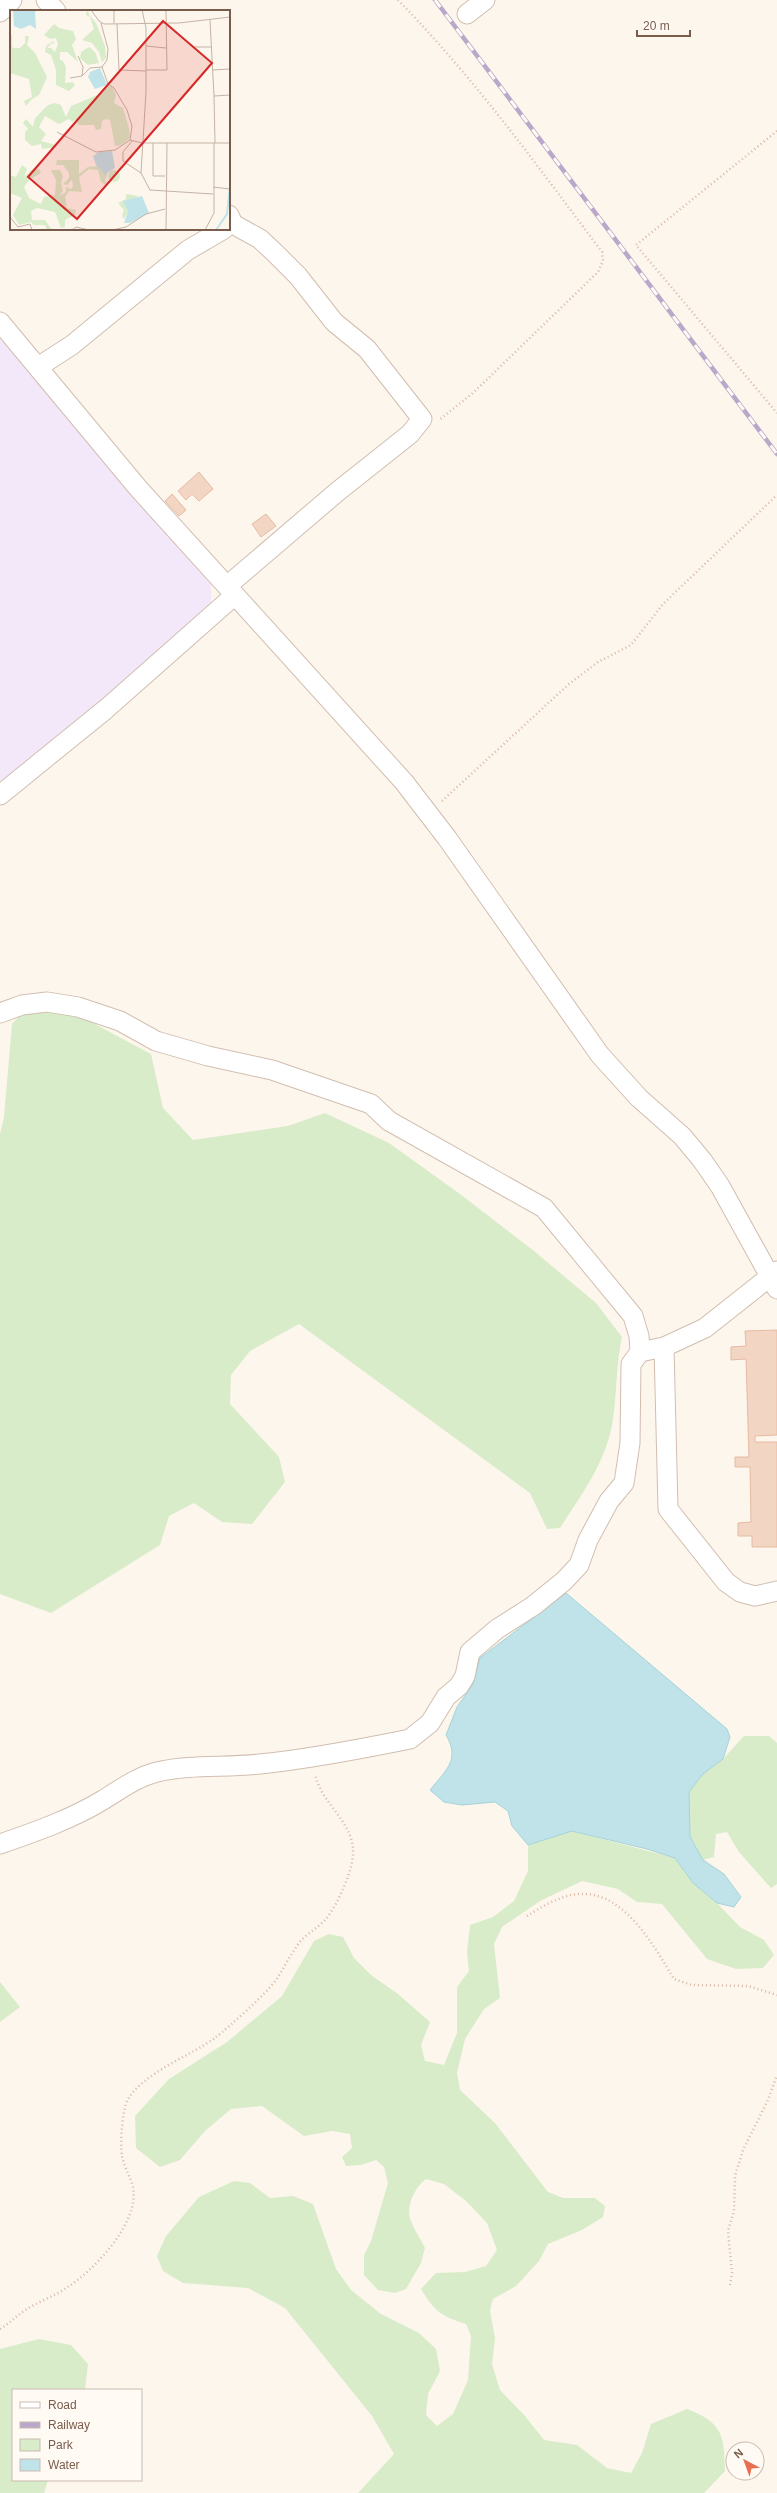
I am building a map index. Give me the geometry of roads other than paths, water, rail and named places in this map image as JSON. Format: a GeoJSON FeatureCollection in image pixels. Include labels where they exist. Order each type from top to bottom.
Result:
{"type":"FeatureCollection","features":[{"type":"Feature","properties":{"kind":"street"},"geometry":{"type":"LineString","coordinates":[[0,12],[12,0]]}},
{"type":"Feature","properties":{"kind":"street"},"geometry":{"type":"LineString","coordinates":[[46,0],[55,10]]}},
{"type":"Feature","properties":{"kind":"street"},"geometry":{"type":"LineString","coordinates":[[467,14],[485,0]]}},
{"type":"Feature","properties":{"kind":"street"},"geometry":{"type":"LineString","coordinates":[[0,795],[106,709],[231,590],[348,482],[410,434],[422,419],[367,349],[334,322],[298,276],[260,239],[230,224]]}},
{"type":"Feature","properties":{"kind":"street"},"geometry":{"type":"LineString","coordinates":[[38,366],[72,344],[188,250],[218,230]]}},
{"type":"Feature","properties":{"kind":"street"},"geometry":{"type":"LineString","coordinates":[[0,322],[138,488],[404,782],[600,1055],[639,1098],[682,1136],[702,1160],[720,1186],[775,1279],[705,1328],[664,1347],[640,1352]]}},
{"type":"Feature","properties":{"kind":"street"},"geometry":{"type":"LineString","coordinates":[[0,1013],[22,1005],[47,1002],[78,1007],[120,1021],[156,1042],[208,1056],[272,1070],[371,1104],[389,1120],[544,1208],[633,1316],[639,1336],[640,1352],[631,1364],[630,1443],[624,1483],[609,1501],[588,1540],[579,1565],[545,1596],[497,1629],[470,1652],[465,1676],[459,1686],[446,1697],[421,1732],[410,1739],[317,1756],[260,1764],[188,1768],[157,1772],[134,1781],[79,1812],[30,1834],[0,1844]]}},
{"type":"Feature","properties":{"kind":"street"},"geometry":{"type":"LineString","coordinates":[[664,1347],[668,1509],[726,1582],[740,1592],[754,1596],[777,1590]]}},
{"type":"Feature","properties":{"kind":"water"},"geometry":{"type":"Polygon","coordinates":[[[566,1593],[727,1729],[730,1737],[723,1759],[703,1774],[689,1792],[690,1837],[703,1860],[724,1874],[741,1897],[734,1907],[717,1903],[693,1883],[675,1858],[647,1849],[572,1831],[528,1845],[512,1826],[508,1811],[495,1802],[462,1805],[444,1802],[430,1790],[446,1771],[449,1765],[452,1751],[446,1735],[457,1707],[473,1684],[480,1658],[566,1593]]]}},
{"type":"Feature","properties":{"kind":"railway"},"geometry":{"type":"LineString","coordinates":[[435,0],[777,454]]}}]}
